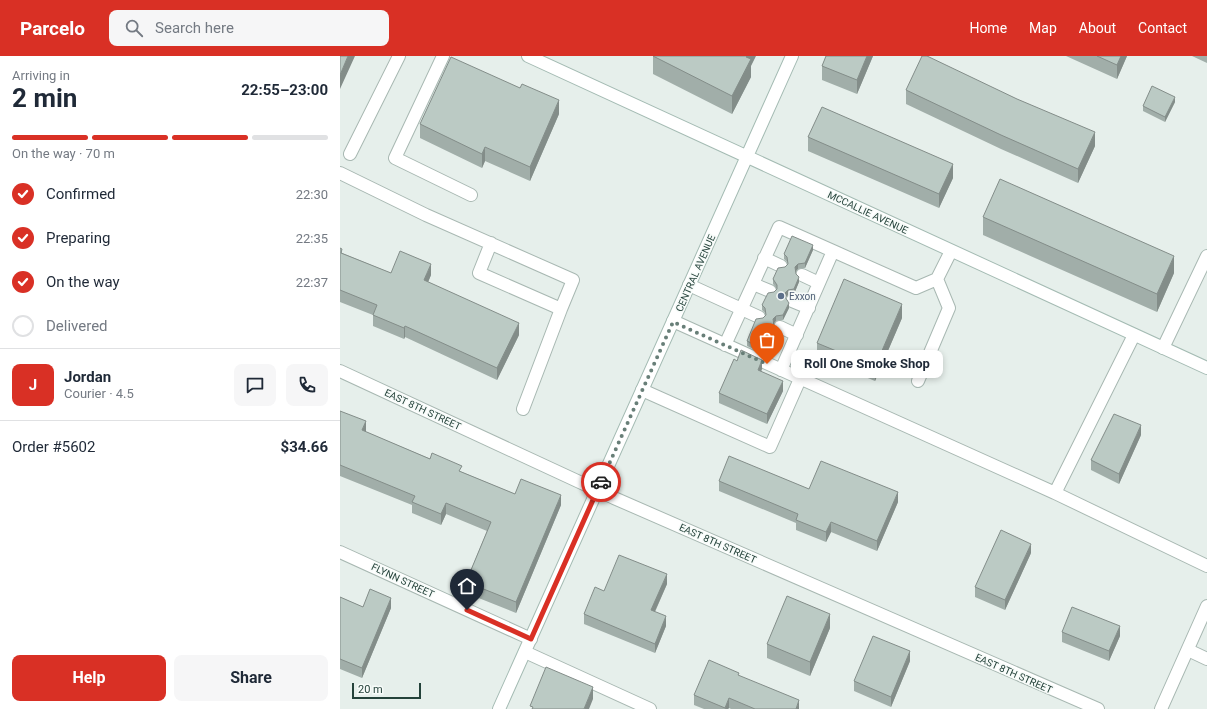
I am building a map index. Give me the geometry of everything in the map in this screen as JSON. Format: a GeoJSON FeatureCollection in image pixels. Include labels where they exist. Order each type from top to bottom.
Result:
{"type":"FeatureCollection","features":[{"type":"Feature","properties":{"kind":"street"},"geometry":{"type":"LineString","coordinates":[[350,154],[399,56]]}},
{"type":"Feature","properties":{"kind":"street"},"geometry":{"type":"LineString","coordinates":[[443,56],[396,158],[471,195]]}},
{"type":"Feature","properties":{"kind":"street","name":"MCCALLIE AVENUE"},"geometry":{"type":"LineString","coordinates":[[528,56],[1207,368]]}},
{"type":"Feature","properties":{"kind":"street","name":"CENTRAL AVENUE"},"geometry":{"type":"LineString","coordinates":[[500,709],[792,56]]}},
{"type":"Feature","properties":{"kind":"street"},"geometry":{"type":"LineString","coordinates":[[340,173],[426,215],[573,280],[523,409]]}},
{"type":"Feature","properties":{"kind":"street"},"geometry":{"type":"LineString","coordinates":[[725,345],[779,227],[916,288],[937,279],[951,251]]}},
{"type":"Feature","properties":{"kind":"street"},"geometry":{"type":"LineString","coordinates":[[491,243],[479,273],[561,309]]}},
{"type":"Feature","properties":{"kind":"street"},"geometry":{"type":"LineString","coordinates":[[781,370],[833,251]]}},
{"type":"Feature","properties":{"kind":"street"},"geometry":{"type":"LineString","coordinates":[[1163,348],[1207,256]]}},
{"type":"Feature","properties":{"kind":"street"},"geometry":{"type":"LineString","coordinates":[[764,258],[781,266]]}},
{"type":"Feature","properties":{"kind":"street"},"geometry":{"type":"LineString","coordinates":[[802,275],[819,283]]}},
{"type":"Feature","properties":{"kind":"street"},"geometry":{"type":"LineString","coordinates":[[918,381],[949,308],[937,279]]}},
{"type":"Feature","properties":{"kind":"street"},"geometry":{"type":"LineString","coordinates":[[753,284],[770,292]]}},
{"type":"Feature","properties":{"kind":"street"},"geometry":{"type":"LineString","coordinates":[[689,285],[759,317]]}},
{"type":"Feature","properties":{"kind":"street"},"geometry":{"type":"LineString","coordinates":[[792,301],[809,308]]}},
{"type":"Feature","properties":{"kind":"street"},"geometry":{"type":"LineString","coordinates":[[673,322],[1055,493],[1207,566]]}},
{"type":"Feature","properties":{"kind":"street"},"geometry":{"type":"LineString","coordinates":[[780,327],[797,335]]}},
{"type":"Feature","properties":{"kind":"street"},"geometry":{"type":"LineString","coordinates":[[1055,493],[1134,335]]}},
{"type":"Feature","properties":{"kind":"street","name":"EAST 8TH STREET"},"geometry":{"type":"LineString","coordinates":[[340,371],[597,490],[1098,709]]}},
{"type":"Feature","properties":{"kind":"street"},"geometry":{"type":"LineString","coordinates":[[642,390],[770,447],[800,379]]}},
{"type":"Feature","properties":{"kind":"street","name":"FLYNN STREET"},"geometry":{"type":"LineString","coordinates":[[340,552],[531,639]]}},
{"type":"Feature","properties":{"kind":"street"},"geometry":{"type":"LineString","coordinates":[[1161,709],[1207,606]]}},
{"type":"Feature","properties":{"kind":"street"},"geometry":{"type":"LineString","coordinates":[[1188,650],[1207,659]]}},
{"type":"Feature","properties":{"kind":"street"},"geometry":{"type":"LineString","coordinates":[[525,652],[650,709]]}},
{"type":"Feature","properties":{"kind":"building"},"geometry":{"type":"Polygon","coordinates":[[[340,56],[348,56],[340,75],[340,56]]]}},
{"type":"Feature","properties":{"kind":"building"},"geometry":{"type":"Polygon","coordinates":[[[653,56],[747,56],[746,57],[751,59],[732,96],[653,56]]]}},
{"type":"Feature","properties":{"kind":"building"},"geometry":{"type":"Polygon","coordinates":[[[826,56],[867,56],[857,80],[822,66],[826,56]]]}},
{"type":"Feature","properties":{"kind":"building"},"geometry":{"type":"Polygon","coordinates":[[[922,56],[927,56],[1017,99],[1095,132],[1078,169],[1001,135],[906,90],[922,56]]]}},
{"type":"Feature","properties":{"kind":"building"},"geometry":{"type":"Polygon","coordinates":[[[1097,56],[1121,56],[1117,65],[1097,56]]]}},
{"type":"Feature","properties":{"kind":"building"},"geometry":{"type":"Polygon","coordinates":[[[451,57],[520,88],[522,84],[559,100],[530,167],[485,147],[482,154],[420,124],[451,57]]]}},
{"type":"Feature","properties":{"kind":"building"},"geometry":{"type":"Polygon","coordinates":[[[1152,86],[1175,97],[1165,117],[1143,106],[1152,86]]]}},
{"type":"Feature","properties":{"kind":"building"},"geometry":{"type":"Polygon","coordinates":[[[822,107],[953,164],[939,194],[808,137],[822,107]]]}},
{"type":"Feature","properties":{"kind":"building"},"geometry":{"type":"Polygon","coordinates":[[[1000,179],[1174,256],[1157,294],[983,217],[1000,179]]]}},
{"type":"Feature","properties":{"kind":"building","name":"Exxon"},"geometry":{"type":"Polygon","coordinates":[[[792,236],[813,245],[805,263],[798,264],[795,267],[796,274],[799,277],[794,289],[788,290],[785,293],[785,297],[789,303],[783,315],[776,316],[773,319],[774,326],[777,329],[768,351],[747,341],[756,319],[763,318],[766,315],[765,308],[762,305],[768,293],[774,292],[777,289],[777,285],[773,279],[778,268],[785,267],[788,264],[787,257],[784,254],[792,236]]]}},
{"type":"Feature","properties":{"kind":"building"},"geometry":{"type":"Polygon","coordinates":[[[340,248],[342,249],[341,253],[391,273],[400,251],[431,264],[424,280],[519,323],[497,368],[405,326],[404,328],[373,315],[377,305],[340,290],[340,248]]]}},
{"type":"Feature","properties":{"kind":"building"},"geometry":{"type":"Polygon","coordinates":[[[844,279],[902,304],[875,367],[817,343],[844,279]]]}},
{"type":"Feature","properties":{"kind":"building"},"geometry":{"type":"Polygon","coordinates":[[[741,350],[762,360],[758,370],[783,381],[767,414],[719,393],[734,359],[737,361],[741,350]]]}},
{"type":"Feature","properties":{"kind":"building"},"geometry":{"type":"Polygon","coordinates":[[[340,411],[366,421],[362,430],[430,459],[432,453],[462,466],[459,471],[515,494],[521,479],[561,495],[516,602],[466,582],[491,522],[446,503],[441,514],[412,502],[415,496],[340,465],[340,411]]]}},
{"type":"Feature","properties":{"kind":"building"},"geometry":{"type":"Polygon","coordinates":[[[1114,414],[1141,425],[1119,474],[1091,460],[1114,414]]]}},
{"type":"Feature","properties":{"kind":"building"},"geometry":{"type":"Polygon","coordinates":[[[729,456],[809,489],[821,461],[898,492],[877,541],[831,522],[826,532],[796,520],[798,514],[719,481],[729,456]]]}},
{"type":"Feature","properties":{"kind":"building"},"geometry":{"type":"Polygon","coordinates":[[[1001,530],[1031,544],[1005,600],[975,587],[1001,530]]]}},
{"type":"Feature","properties":{"kind":"building"},"geometry":{"type":"Polygon","coordinates":[[[619,555],[667,574],[651,610],[666,616],[655,644],[584,614],[595,587],[604,591],[619,555]]]}},
{"type":"Feature","properties":{"kind":"building"},"geometry":{"type":"Polygon","coordinates":[[[370,589],[391,598],[362,668],[340,659],[340,597],[363,607],[370,589]]]}},
{"type":"Feature","properties":{"kind":"building"},"geometry":{"type":"Polygon","coordinates":[[[787,596],[830,614],[810,662],[767,644],[787,596]]]}},
{"type":"Feature","properties":{"kind":"building"},"geometry":{"type":"Polygon","coordinates":[[[1072,607],[1120,626],[1109,651],[1062,632],[1072,607]]]}},
{"type":"Feature","properties":{"kind":"building"},"geometry":{"type":"Polygon","coordinates":[[[873,636],[910,651],[891,697],[854,681],[873,636]]]}},
{"type":"Feature","properties":{"kind":"building"},"geometry":{"type":"Polygon","coordinates":[[[709,660],[739,673],[738,675],[799,700],[796,709],[755,709],[729,698],[725,708],[694,695],[709,660]]]}},
{"type":"Feature","properties":{"kind":"building"},"geometry":{"type":"Polygon","coordinates":[[[546,667],[593,687],[584,709],[532,709],[533,707],[530,706],[546,667]]]}},
{"type":"Feature","properties":{"kind":"way so far"},"geometry":{"type":"LineString","coordinates":[[601,482],[673,322],[767,364]]}},
{"type":"Feature","properties":{"kind":"place","name":"Exxon"},"geometry":{"type":"Point","coordinates":[781,296]}},
{"type":"Feature","properties":{"kind":"place","name":"Roll One Smoke Shop"},"geometry":{"type":"Point","coordinates":[767,364]}},
{"type":"Feature","properties":{"kind":"route"},"geometry":{"type":"LineString","coordinates":[[467,610],[531,639],[601,482]]}}]}
